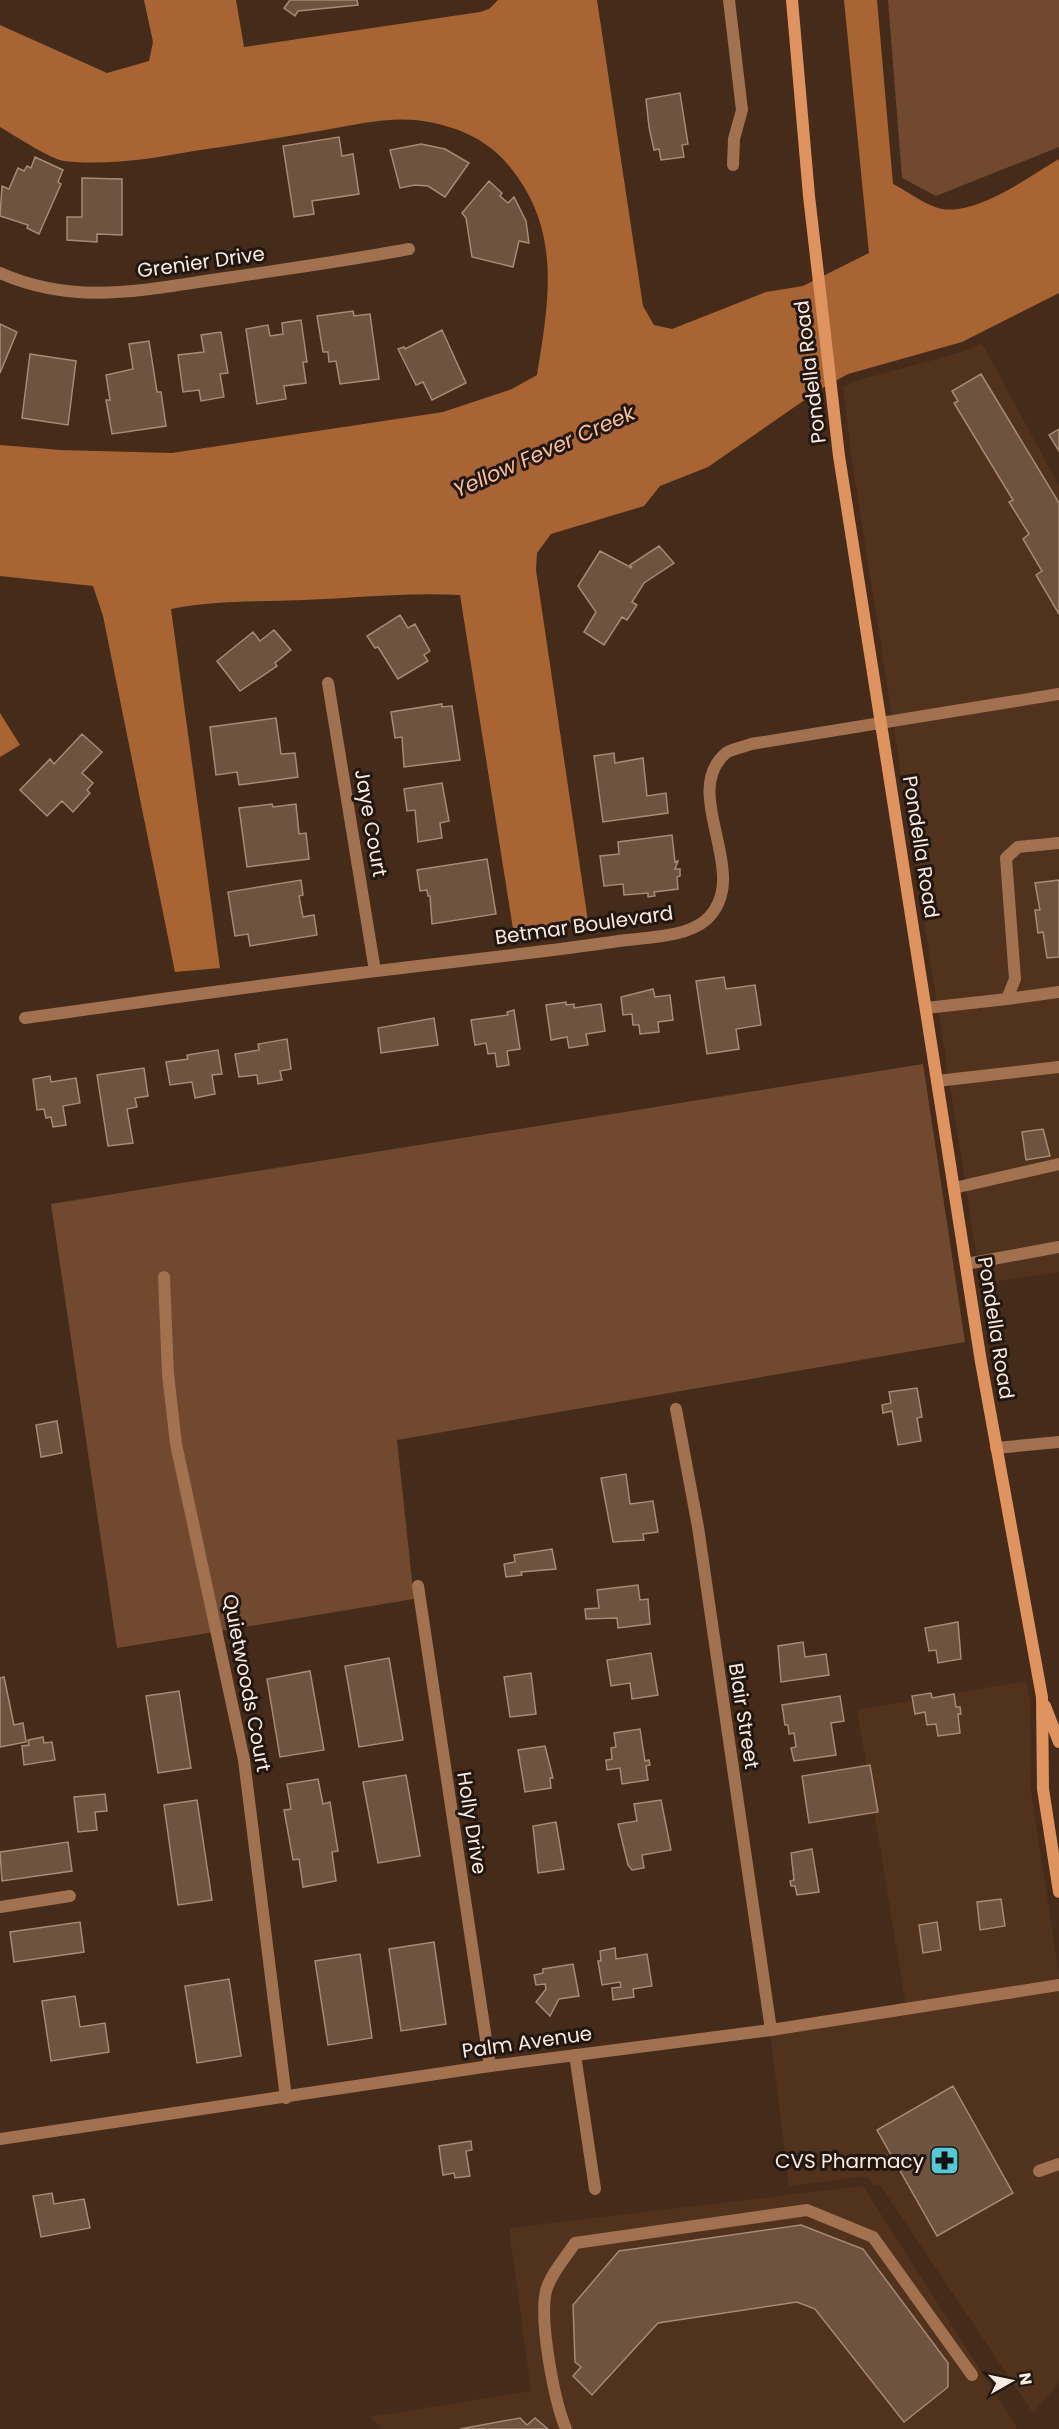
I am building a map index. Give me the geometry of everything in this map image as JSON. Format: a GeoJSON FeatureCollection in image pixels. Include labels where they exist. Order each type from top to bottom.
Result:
{"type":"FeatureCollection","features":[{"type":"Feature","properties":{"kind":"main road","name":"Pondella Road"},"geometry":{"type":"LineString","coordinates":[[792,0],[809,196],[839,456],[996,1448],[1042,1697],[1043,1789],[1059,1892]]}},
{"type":"Feature","properties":{"kind":"main road","name":"Pondella Road"},"geometry":{"type":"LineString","coordinates":[[1042,1697],[1054,1716],[1059,1742]]}},
{"type":"Feature","properties":{"kind":"street"},"geometry":{"type":"LineString","coordinates":[[729,0],[742,110],[734,139],[733,165]]}},
{"type":"Feature","properties":{"kind":"street","name":"Grenier Drive"},"geometry":{"type":"LineString","coordinates":[[0,273],[44,289],[113,294],[356,259],[409,249]]}},
{"type":"Feature","properties":{"kind":"street","name":"Jaye Court"},"geometry":{"type":"LineString","coordinates":[[328,683],[375,970]]}},
{"type":"Feature","properties":{"kind":"street","name":"Betmar Boulevard"},"geometry":{"type":"LineString","coordinates":[[25,1018],[375,970],[543,952],[684,931],[706,920],[720,900],[724,876],[709,797],[712,772],[726,753],[751,744],[1059,694]]}},
{"type":"Feature","properties":{"kind":"street"},"geometry":{"type":"LineString","coordinates":[[1006,999],[1015,979],[1006,858],[1018,847],[1059,843]]}},
{"type":"Feature","properties":{"kind":"street"},"geometry":{"type":"LineString","coordinates":[[926,1008],[1059,992]]}},
{"type":"Feature","properties":{"kind":"street"},"geometry":{"type":"LineString","coordinates":[[937,1081],[1059,1067]]}},
{"type":"Feature","properties":{"kind":"street"},"geometry":{"type":"LineString","coordinates":[[954,1188],[1059,1164]]}},
{"type":"Feature","properties":{"kind":"street"},"geometry":{"type":"LineString","coordinates":[[966,1264],[1059,1247]]}},
{"type":"Feature","properties":{"kind":"street","name":"Quietwoods Court"},"geometry":{"type":"LineString","coordinates":[[164,1276],[168,1374],[177,1444],[244,1760],[286,2098]]}},
{"type":"Feature","properties":{"kind":"street","name":"Blair Street"},"geometry":{"type":"LineString","coordinates":[[676,1409],[698,1527],[771,2030]]}},
{"type":"Feature","properties":{"kind":"street"},"geometry":{"type":"LineString","coordinates":[[996,1448],[1059,1442]]}},
{"type":"Feature","properties":{"kind":"street","name":"Holly Drive"},"geometry":{"type":"LineString","coordinates":[[418,1586],[490,2066]]}},
{"type":"Feature","properties":{"kind":"street"},"geometry":{"type":"LineString","coordinates":[[0,1907],[70,1896]]}},
{"type":"Feature","properties":{"kind":"street","name":"Palm Avenue"},"geometry":{"type":"LineString","coordinates":[[0,2139],[490,2066],[771,2030],[1059,1985]]}},
{"type":"Feature","properties":{"kind":"street"},"geometry":{"type":"LineString","coordinates":[[574,2055],[595,2189]]}},
{"type":"Feature","properties":{"kind":"street"},"geometry":{"type":"LineString","coordinates":[[1039,2171],[1059,2164]]}},
{"type":"Feature","properties":{"kind":"street"},"geometry":{"type":"LineString","coordinates":[[566,2429],[559,2408],[544,2318],[546,2289],[575,2243],[807,2210],[873,2237],[972,2375]]}},
{"type":"Feature","properties":{"kind":"shaded area"},"geometry":{"type":"Polygon","coordinates":[[[888,0],[1059,0],[1059,147],[936,196],[902,178],[888,0]]]}},
{"type":"Feature","properties":{"kind":"shaded area"},"geometry":{"type":"Polygon","coordinates":[[[982,343],[1059,486],[1059,1272],[981,1284],[851,455],[843,387],[852,382],[965,351],[982,343]]]}},
{"type":"Feature","properties":{"kind":"shaded area"},"geometry":{"type":"Polygon","coordinates":[[[923,1064],[965,1342],[397,1440],[414,1599],[117,1648],[51,1204],[923,1064]]]}},
{"type":"Feature","properties":{"kind":"shaded area"},"geometry":{"type":"Polygon","coordinates":[[[1026,1681],[1030,1699],[1031,1791],[1059,1974],[1059,2383],[1033,2413],[880,2185],[875,2186],[868,2178],[862,2177],[789,2186],[769,2025],[906,2005],[857,1710],[1026,1681]]]}},
{"type":"Feature","properties":{"kind":"shaded area"},"geometry":{"type":"Polygon","coordinates":[[[863,2186],[1018,2429],[383,2429],[369,2417],[531,2391],[509,2228],[863,2186]]]}},
{"type":"Feature","properties":{"kind":"water","name":"Yellow Fever Creek"},"geometry":{"type":"Polygon","coordinates":[[[144,0],[236,0],[244,47],[480,12],[489,9],[498,0],[597,0],[643,306],[654,325],[672,329],[766,292],[803,286],[869,253],[844,0],[877,0],[893,184],[932,206],[952,210],[984,202],[1059,159],[1059,293],[962,342],[848,374],[819,390],[708,467],[660,486],[644,506],[551,534],[537,553],[536,570],[588,921],[513,929],[460,595],[401,595],[204,604],[171,609],[220,968],[175,972],[103,616],[93,586],[0,576],[0,445],[61,450],[172,453],[443,412],[512,389],[537,375],[545,320],[548,267],[545,241],[538,216],[527,191],[510,167],[484,143],[463,132],[441,125],[403,119],[377,121],[149,158],[98,163],[58,159],[0,127],[0,25],[107,73],[149,61],[153,42],[144,0]]]}},
{"type":"Feature","properties":{"kind":"water"},"geometry":{"type":"Polygon","coordinates":[[[0,713],[20,745],[0,757],[0,713]]]}},
{"type":"Feature","properties":{"kind":"building"},"geometry":{"type":"Polygon","coordinates":[[[290,0],[357,0],[358,5],[298,11],[295,16],[284,8],[290,0]]]}},
{"type":"Feature","properties":{"kind":"building"},"geometry":{"type":"Polygon","coordinates":[[[680,93],[688,144],[682,145],[684,157],[661,160],[659,149],[654,150],[646,99],[680,93]]]}},
{"type":"Feature","properties":{"kind":"building"},"geometry":{"type":"Polygon","coordinates":[[[339,137],[342,156],[353,154],[359,194],[312,201],[314,214],[294,217],[283,146],[339,137]]]}},
{"type":"Feature","properties":{"kind":"building"},"geometry":{"type":"Polygon","coordinates":[[[421,144],[445,149],[469,163],[445,197],[428,186],[415,185],[400,188],[390,150],[421,144]]]}},
{"type":"Feature","properties":{"kind":"building"},"geometry":{"type":"Polygon","coordinates":[[[35,157],[63,170],[58,182],[61,184],[39,234],[27,228],[28,225],[0,216],[2,186],[9,189],[18,168],[24,171],[27,166],[31,168],[35,157]]]}},
{"type":"Feature","properties":{"kind":"building"},"geometry":{"type":"Polygon","coordinates":[[[82,178],[122,179],[122,235],[97,234],[97,242],[67,240],[67,217],[82,217],[82,178]]]}},
{"type":"Feature","properties":{"kind":"building"},"geometry":{"type":"Polygon","coordinates":[[[489,181],[502,193],[500,196],[508,203],[514,197],[526,221],[529,243],[519,241],[513,267],[472,257],[466,218],[462,213],[489,181]]]}},
{"type":"Feature","properties":{"kind":"building"},"geometry":{"type":"Polygon","coordinates":[[[353,311],[354,316],[370,314],[379,379],[340,384],[336,361],[329,362],[328,352],[323,352],[317,316],[353,311]]]}},
{"type":"Feature","properties":{"kind":"building"},"geometry":{"type":"Polygon","coordinates":[[[301,320],[307,362],[303,362],[306,383],[284,386],[286,399],[257,404],[246,329],[268,325],[270,336],[283,334],[282,323],[301,320]]]}},
{"type":"Feature","properties":{"kind":"building"},"geometry":{"type":"Polygon","coordinates":[[[0,324],[17,332],[0,373],[0,324]]]}},
{"type":"Feature","properties":{"kind":"building"},"geometry":{"type":"Polygon","coordinates":[[[442,330],[466,383],[432,400],[423,382],[416,385],[398,349],[404,347],[405,349],[442,330]]]}},
{"type":"Feature","properties":{"kind":"building"},"geometry":{"type":"Polygon","coordinates":[[[221,332],[228,373],[220,374],[224,397],[201,401],[199,390],[183,392],[178,355],[204,352],[201,335],[221,332]]]}},
{"type":"Feature","properties":{"kind":"building"},"geometry":{"type":"Polygon","coordinates":[[[149,341],[157,392],[161,392],[166,426],[112,434],[106,400],[110,400],[106,375],[133,369],[129,344],[149,341]]]}},
{"type":"Feature","properties":{"kind":"building"},"geometry":{"type":"Polygon","coordinates":[[[30,354],[76,361],[68,425],[22,418],[30,354]]]}},
{"type":"Feature","properties":{"kind":"building"},"geometry":{"type":"Polygon","coordinates":[[[981,374],[1059,503],[1059,614],[1036,575],[1042,571],[1023,539],[1029,534],[1009,502],[1013,500],[954,403],[958,401],[952,391],[981,374]]]}},
{"type":"Feature","properties":{"kind":"building"},"geometry":{"type":"Polygon","coordinates":[[[1059,429],[1059,451],[1049,435],[1059,429]]]}},
{"type":"Feature","properties":{"kind":"building"},"geometry":{"type":"Polygon","coordinates":[[[659,546],[674,563],[644,583],[632,602],[637,605],[627,620],[622,617],[604,645],[584,632],[596,612],[578,586],[600,551],[632,568],[630,565],[659,546]]]}},
{"type":"Feature","properties":{"kind":"building"},"geometry":{"type":"Polygon","coordinates":[[[400,615],[408,628],[415,624],[430,651],[424,655],[428,661],[398,679],[378,647],[375,648],[367,636],[400,615]]]}},
{"type":"Feature","properties":{"kind":"building"},"geometry":{"type":"Polygon","coordinates":[[[274,630],[291,650],[275,663],[277,666],[240,691],[217,661],[253,632],[260,641],[274,630]]]}},
{"type":"Feature","properties":{"kind":"building"},"geometry":{"type":"Polygon","coordinates":[[[442,704],[442,707],[452,706],[460,760],[404,767],[402,737],[395,738],[391,712],[442,704]]]}},
{"type":"Feature","properties":{"kind":"building"},"geometry":{"type":"Polygon","coordinates":[[[276,718],[281,754],[295,753],[298,777],[239,785],[237,772],[216,775],[210,727],[276,718]]]}},
{"type":"Feature","properties":{"kind":"building"},"geometry":{"type":"Polygon","coordinates":[[[82,734],[102,752],[82,773],[93,783],[87,790],[90,793],[73,812],[62,801],[47,816],[20,790],[50,759],[54,764],[82,734]]]}},
{"type":"Feature","properties":{"kind":"building"},"geometry":{"type":"Polygon","coordinates":[[[614,753],[615,763],[643,758],[647,796],[666,793],[668,813],[603,822],[594,756],[614,753]]]}},
{"type":"Feature","properties":{"kind":"building"},"geometry":{"type":"Polygon","coordinates":[[[442,783],[449,821],[440,823],[442,838],[418,842],[415,810],[407,811],[404,789],[442,783]]]}},
{"type":"Feature","properties":{"kind":"building"},"geometry":{"type":"Polygon","coordinates":[[[272,804],[273,807],[296,804],[299,834],[306,833],[309,859],[247,867],[239,808],[272,804]]]}},
{"type":"Feature","properties":{"kind":"building"},"geometry":{"type":"Polygon","coordinates":[[[672,835],[675,862],[678,861],[675,869],[680,869],[680,876],[677,877],[678,889],[654,892],[655,896],[648,897],[648,893],[624,895],[623,884],[604,886],[600,856],[619,854],[618,842],[672,835]]]}},
{"type":"Feature","properties":{"kind":"building"},"geometry":{"type":"Polygon","coordinates":[[[487,859],[496,914],[432,924],[430,896],[427,890],[420,891],[417,870],[487,859]]]}},
{"type":"Feature","properties":{"kind":"building"},"geometry":{"type":"Polygon","coordinates":[[[301,880],[303,895],[299,896],[303,917],[314,915],[317,935],[250,946],[248,934],[235,936],[228,892],[301,880]]]}},
{"type":"Feature","properties":{"kind":"building"},"geometry":{"type":"Polygon","coordinates":[[[1059,880],[1059,957],[1047,958],[1043,932],[1038,933],[1035,910],[1040,910],[1035,883],[1059,880]]]}},
{"type":"Feature","properties":{"kind":"building"},"geometry":{"type":"Polygon","coordinates":[[[724,977],[726,989],[755,985],[761,1025],[736,1029],[739,1049],[707,1054],[696,981],[724,977]]]}},
{"type":"Feature","properties":{"kind":"building"},"geometry":{"type":"Polygon","coordinates":[[[653,989],[655,997],[670,995],[673,1020],[658,1022],[659,1032],[640,1034],[639,1025],[633,1025],[632,1014],[623,1015],[621,997],[653,989]]]}},
{"type":"Feature","properties":{"kind":"building"},"geometry":{"type":"Polygon","coordinates":[[[566,1002],[566,1005],[574,1004],[574,1008],[601,1004],[605,1031],[586,1034],[588,1045],[569,1048],[567,1037],[551,1040],[546,1005],[566,1002]]]}},
{"type":"Feature","properties":{"kind":"building"},"geometry":{"type":"Polygon","coordinates":[[[514,1010],[520,1049],[507,1051],[509,1065],[497,1067],[495,1053],[488,1054],[486,1043],[475,1045],[471,1020],[508,1015],[507,1012],[514,1010]]]}},
{"type":"Feature","properties":{"kind":"building"},"geometry":{"type":"Polygon","coordinates":[[[434,1018],[438,1045],[381,1053],[378,1028],[434,1018]]]}},
{"type":"Feature","properties":{"kind":"building"},"geometry":{"type":"Polygon","coordinates":[[[287,1039],[291,1069],[280,1071],[282,1080],[258,1084],[257,1075],[239,1077],[235,1054],[259,1050],[258,1044],[287,1039]]]}},
{"type":"Feature","properties":{"kind":"building"},"geometry":{"type":"Polygon","coordinates":[[[218,1050],[222,1074],[212,1075],[215,1094],[195,1098],[192,1082],[170,1085],[166,1062],[188,1059],[187,1055],[218,1050]]]}},
{"type":"Feature","properties":{"kind":"building"},"geometry":{"type":"Polygon","coordinates":[[[144,1068],[148,1096],[135,1098],[137,1107],[127,1109],[133,1143],[108,1146],[97,1075],[144,1068]]]}},
{"type":"Feature","properties":{"kind":"building"},"geometry":{"type":"Polygon","coordinates":[[[50,1076],[51,1082],[76,1078],[80,1103],[63,1106],[66,1125],[53,1127],[51,1117],[46,1118],[44,1109],[37,1110],[33,1079],[50,1076]]]}},
{"type":"Feature","properties":{"kind":"building"},"geometry":{"type":"Polygon","coordinates":[[[1043,1129],[1050,1156],[1026,1160],[1022,1132],[1043,1129]]]}},
{"type":"Feature","properties":{"kind":"building"},"geometry":{"type":"Polygon","coordinates":[[[917,1388],[922,1417],[917,1418],[921,1441],[898,1445],[892,1411],[883,1413],[882,1405],[891,1403],[889,1392],[917,1388]]]}},
{"type":"Feature","properties":{"kind":"building"},"geometry":{"type":"Polygon","coordinates":[[[57,1421],[62,1453],[41,1457],[36,1425],[57,1421]]]}},
{"type":"Feature","properties":{"kind":"building"},"geometry":{"type":"Polygon","coordinates":[[[626,1474],[630,1504],[653,1501],[658,1532],[643,1534],[644,1540],[613,1542],[601,1478],[626,1474]]]}},
{"type":"Feature","properties":{"kind":"building"},"geometry":{"type":"Polygon","coordinates":[[[552,1549],[556,1569],[521,1572],[522,1575],[506,1577],[504,1564],[515,1562],[514,1555],[552,1549]]]}},
{"type":"Feature","properties":{"kind":"building"},"geometry":{"type":"Polygon","coordinates":[[[638,1585],[640,1600],[648,1599],[650,1624],[618,1628],[617,1618],[586,1619],[585,1609],[599,1608],[597,1590],[638,1585]]]}},
{"type":"Feature","properties":{"kind":"building"},"geometry":{"type":"Polygon","coordinates":[[[958,1622],[961,1659],[938,1663],[936,1650],[929,1651],[925,1628],[958,1622]]]}},
{"type":"Feature","properties":{"kind":"building"},"geometry":{"type":"Polygon","coordinates":[[[803,1642],[805,1657],[826,1654],[829,1675],[781,1682],[778,1646],[803,1642]]]}},
{"type":"Feature","properties":{"kind":"building"},"geometry":{"type":"Polygon","coordinates":[[[651,1653],[658,1695],[632,1699],[630,1683],[611,1686],[607,1660],[651,1653]]]}},
{"type":"Feature","properties":{"kind":"building"},"geometry":{"type":"Polygon","coordinates":[[[389,1658],[403,1740],[359,1747],[345,1666],[389,1658]]]}},
{"type":"Feature","properties":{"kind":"building"},"geometry":{"type":"Polygon","coordinates":[[[310,1671],[324,1750],[280,1757],[267,1679],[310,1671]]]}},
{"type":"Feature","properties":{"kind":"building"},"geometry":{"type":"Polygon","coordinates":[[[531,1673],[536,1714],[510,1717],[504,1677],[531,1673]]]}},
{"type":"Feature","properties":{"kind":"building"},"geometry":{"type":"Polygon","coordinates":[[[4,1677],[14,1725],[23,1723],[26,1742],[0,1747],[0,1678],[4,1677]]]}},
{"type":"Feature","properties":{"kind":"building"},"geometry":{"type":"Polygon","coordinates":[[[179,1691],[191,1768],[158,1773],[146,1696],[179,1691]]]}},
{"type":"Feature","properties":{"kind":"building"},"geometry":{"type":"Polygon","coordinates":[[[931,1693],[932,1698],[954,1694],[956,1707],[960,1707],[961,1714],[958,1714],[960,1733],[938,1736],[936,1724],[927,1725],[925,1712],[915,1714],[912,1696],[931,1693]]]}},
{"type":"Feature","properties":{"kind":"building"},"geometry":{"type":"Polygon","coordinates":[[[840,1696],[844,1721],[831,1723],[836,1755],[794,1761],[791,1748],[796,1747],[794,1733],[789,1734],[788,1725],[785,1725],[782,1705],[840,1696]]]}},
{"type":"Feature","properties":{"kind":"building"},"geometry":{"type":"Polygon","coordinates":[[[640,1729],[645,1761],[649,1760],[650,1765],[646,1766],[648,1780],[622,1784],[620,1768],[607,1770],[606,1760],[612,1759],[611,1748],[616,1747],[614,1733],[640,1729]]]}},
{"type":"Feature","properties":{"kind":"building"},"geometry":{"type":"Polygon","coordinates":[[[43,1737],[44,1743],[52,1742],[55,1760],[24,1765],[22,1746],[29,1745],[28,1740],[43,1737]]]}},
{"type":"Feature","properties":{"kind":"building"},"geometry":{"type":"Polygon","coordinates":[[[545,1746],[553,1778],[550,1778],[551,1788],[525,1792],[518,1750],[545,1746]]]}},
{"type":"Feature","properties":{"kind":"building"},"geometry":{"type":"Polygon","coordinates":[[[870,1765],[878,1812],[809,1823],[802,1776],[870,1765]]]}},
{"type":"Feature","properties":{"kind":"building"},"geometry":{"type":"Polygon","coordinates":[[[406,1775],[420,1856],[378,1863],[363,1782],[406,1775]]]}},
{"type":"Feature","properties":{"kind":"building"},"geometry":{"type":"Polygon","coordinates":[[[318,1779],[323,1804],[330,1802],[338,1851],[332,1852],[336,1881],[303,1887],[299,1859],[293,1860],[284,1810],[291,1809],[287,1784],[318,1779]]]}},
{"type":"Feature","properties":{"kind":"building"},"geometry":{"type":"Polygon","coordinates":[[[105,1794],[107,1811],[95,1812],[97,1830],[78,1832],[74,1797],[105,1794]]]}},
{"type":"Feature","properties":{"kind":"building"},"geometry":{"type":"Polygon","coordinates":[[[197,1800],[212,1900],[178,1905],[164,1805],[197,1800]]]}},
{"type":"Feature","properties":{"kind":"building"},"geometry":{"type":"Polygon","coordinates":[[[661,1800],[671,1850],[642,1855],[644,1868],[632,1870],[628,1865],[618,1824],[637,1821],[634,1804],[661,1800]]]}},
{"type":"Feature","properties":{"kind":"building"},"geometry":{"type":"Polygon","coordinates":[[[556,1822],[564,1869],[538,1873],[533,1826],[556,1822]]]}},
{"type":"Feature","properties":{"kind":"building"},"geometry":{"type":"Polygon","coordinates":[[[68,1842],[72,1871],[2,1881],[0,1852],[68,1842]]]}},
{"type":"Feature","properties":{"kind":"building"},"geometry":{"type":"Polygon","coordinates":[[[812,1849],[819,1892],[797,1895],[795,1886],[791,1886],[790,1881],[794,1880],[791,1853],[812,1849]]]}},
{"type":"Feature","properties":{"kind":"building"},"geometry":{"type":"Polygon","coordinates":[[[1001,1899],[1005,1926],[980,1930],[977,1902],[1001,1899]]]}},
{"type":"Feature","properties":{"kind":"building"},"geometry":{"type":"Polygon","coordinates":[[[80,1922],[84,1952],[14,1962],[10,1932],[80,1922]]]}},
{"type":"Feature","properties":{"kind":"building"},"geometry":{"type":"Polygon","coordinates":[[[937,1922],[941,1950],[923,1953],[919,1925],[937,1922]]]}},
{"type":"Feature","properties":{"kind":"building"},"geometry":{"type":"Polygon","coordinates":[[[434,1942],[446,2024],[401,2031],[389,1949],[434,1942]]]}},
{"type":"Feature","properties":{"kind":"building"},"geometry":{"type":"Polygon","coordinates":[[[615,1948],[616,1959],[647,1954],[652,1986],[633,1989],[634,1997],[613,2000],[612,1988],[621,1987],[620,1982],[602,1985],[598,1961],[601,1961],[600,1951],[615,1948]]]}},
{"type":"Feature","properties":{"kind":"building"},"geometry":{"type":"Polygon","coordinates":[[[360,1954],[372,2038],[328,2045],[315,1961],[360,1954]]]}},
{"type":"Feature","properties":{"kind":"building"},"geometry":{"type":"Polygon","coordinates":[[[573,1964],[579,1996],[559,1999],[550,2016],[536,2002],[546,1989],[545,1984],[536,1985],[534,1975],[543,1973],[543,1969],[573,1964]]]}},
{"type":"Feature","properties":{"kind":"building"},"geometry":{"type":"Polygon","coordinates":[[[229,1979],[241,2056],[197,2063],[185,1986],[229,1979]]]}},
{"type":"Feature","properties":{"kind":"building"},"geometry":{"type":"Polygon","coordinates":[[[75,1996],[80,2027],[105,2023],[109,2052],[51,2061],[42,2001],[75,1996]]]}},
{"type":"Feature","properties":{"kind":"building","name":"CVS Pharmacy"},"geometry":{"type":"Polygon","coordinates":[[[953,2086],[1013,2193],[937,2236],[877,2130],[953,2086]]]}},
{"type":"Feature","properties":{"kind":"building"},"geometry":{"type":"Polygon","coordinates":[[[471,2141],[472,2150],[466,2151],[470,2176],[455,2178],[454,2173],[443,2175],[439,2146],[471,2141]]]}},
{"type":"Feature","properties":{"kind":"building"},"geometry":{"type":"Polygon","coordinates":[[[52,2193],[54,2204],[84,2199],[90,2228],[41,2237],[33,2196],[52,2193]]]}},
{"type":"Feature","properties":{"kind":"building"},"geometry":{"type":"Polygon","coordinates":[[[801,2225],[863,2249],[948,2363],[948,2387],[904,2422],[815,2309],[797,2302],[658,2323],[592,2395],[573,2376],[581,2367],[575,2362],[573,2305],[619,2251],[801,2225]]]}},
{"type":"Feature","properties":{"kind":"building"},"geometry":{"type":"Polygon","coordinates":[[[520,2418],[527,2425],[535,2418],[548,2429],[460,2429],[520,2418]]]}},
{"type":"Feature","properties":{"kind":"place","name":"CVS Pharmacy"},"geometry":{"type":"Point","coordinates":[945,2161]}}]}
